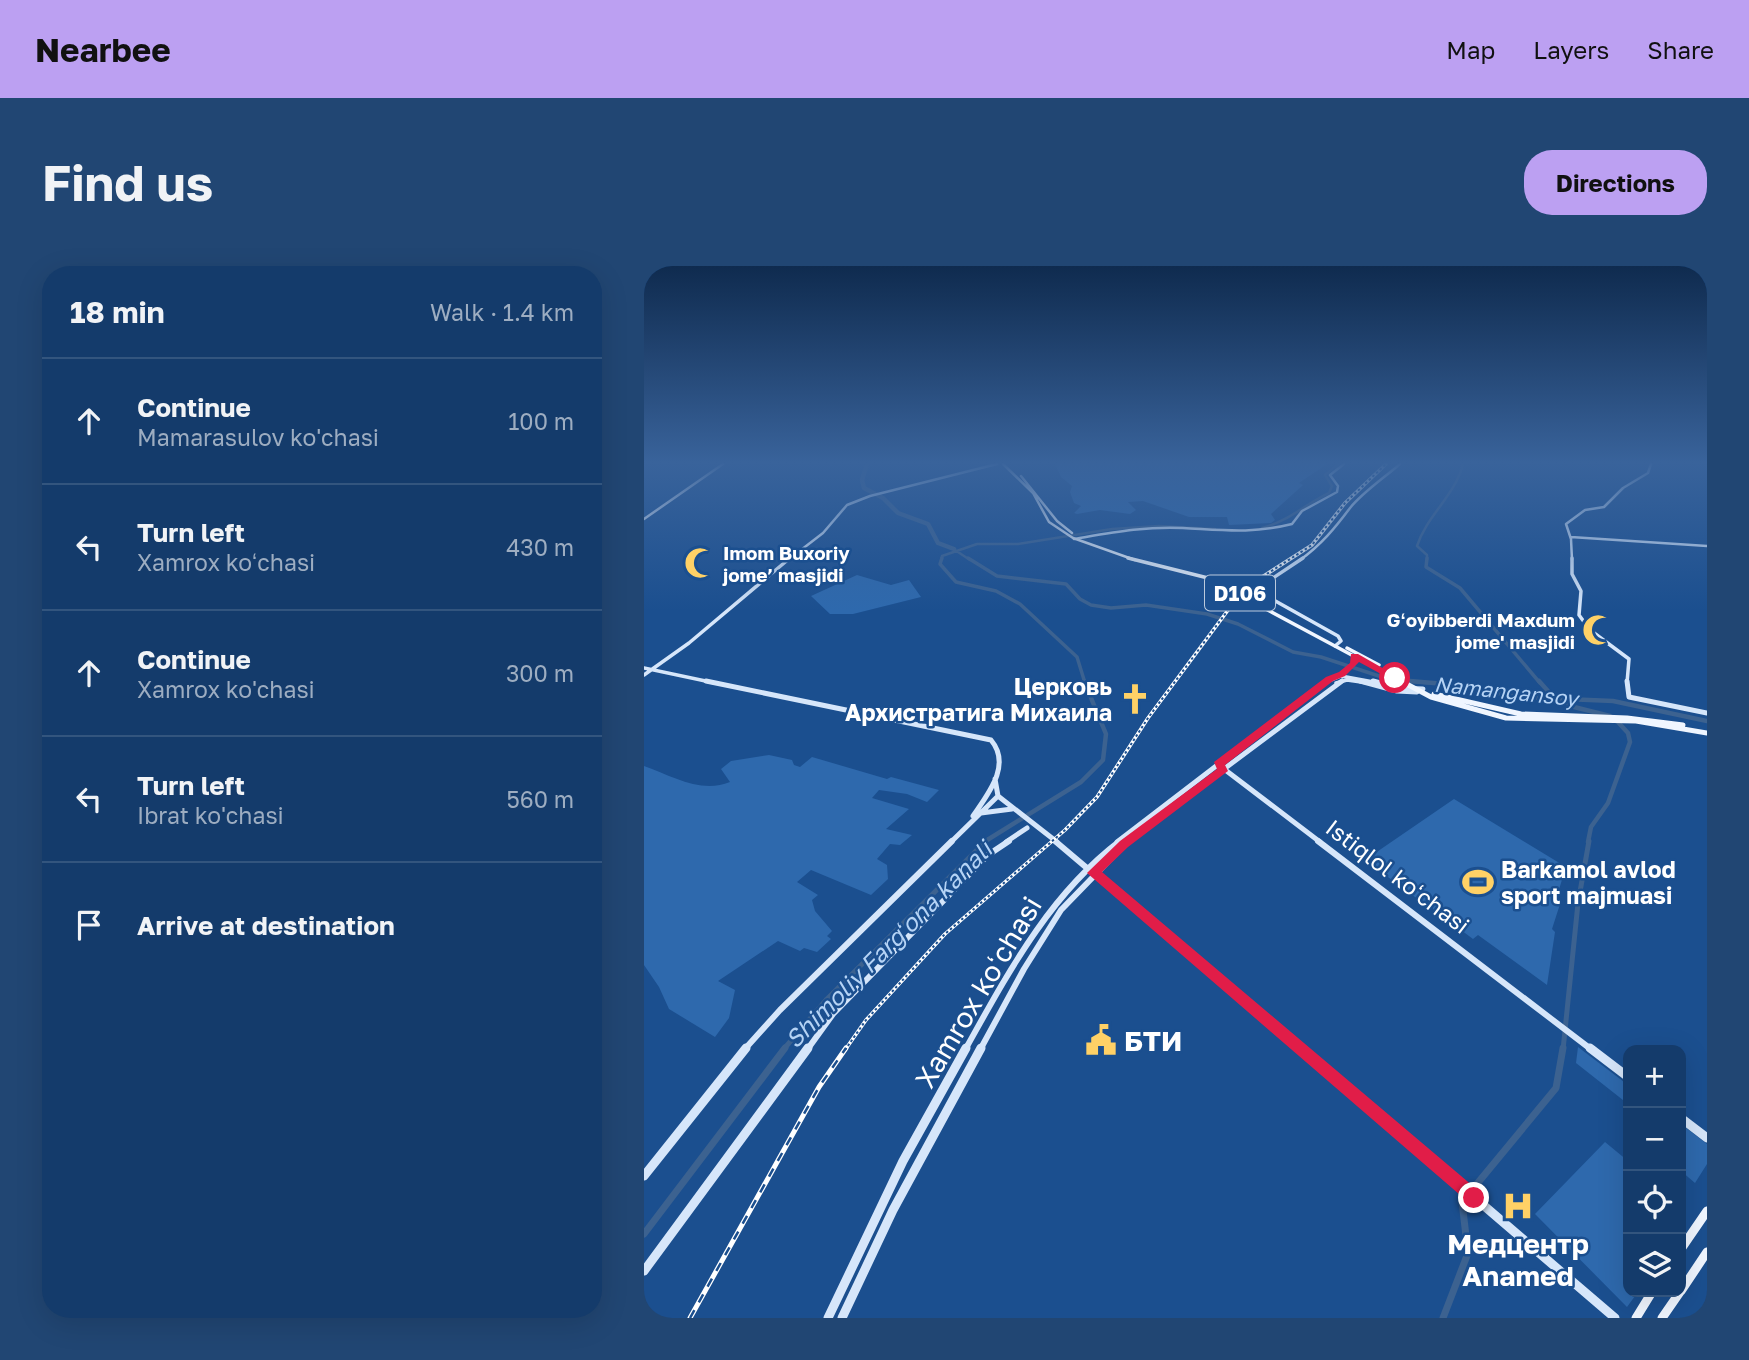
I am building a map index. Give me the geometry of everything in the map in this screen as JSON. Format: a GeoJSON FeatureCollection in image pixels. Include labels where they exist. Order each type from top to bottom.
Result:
{"type":"FeatureCollection","features":[{"type":"Feature","properties":{"kind":"main road","name":"D106"},"geometry":{"type":"LineString","coordinates":[[1044,513],[1049,521],[1066,532],[1118,555],[1208,578],[1432,697],[1506,718],[1612,716],[1622,720],[1707,732]]}},
{"type":"Feature","properties":{"kind":"main road","name":"D106"},"geometry":{"type":"LineString","coordinates":[[1337,645],[1397,677]]}},
{"type":"Feature","properties":{"kind":"main road","name":"D106"},"geometry":{"type":"LineString","coordinates":[[1417,688],[1501,711],[1536,715],[1654,718],[1707,732]]}},
{"type":"Feature","properties":{"kind":"main road"},"geometry":{"type":"LineString","coordinates":[[1686,1242],[1707,1211]]}},
{"type":"Feature","properties":{"kind":"main road"},"geometry":{"type":"LineString","coordinates":[[1686,1282],[1707,1252]]}},
{"type":"Feature","properties":{"kind":"main road"},"geometry":{"type":"LineString","coordinates":[[1636,1318],[1649,1297]]}},
{"type":"Feature","properties":{"kind":"main road"},"geometry":{"type":"LineString","coordinates":[[1662,1318],[1676,1297]]}},
{"type":"Feature","properties":{"kind":"street"},"geometry":{"type":"LineString","coordinates":[[644,675],[822,533],[839,513]]}},
{"type":"Feature","properties":{"kind":"street"},"geometry":{"type":"LineString","coordinates":[[1076,537],[1126,530],[1182,528],[1238,533],[1282,527],[1295,522],[1301,513]]}},
{"type":"Feature","properties":{"kind":"street"},"geometry":{"type":"LineString","coordinates":[[1337,645],[1338,636],[1261,593],[1258,588],[1314,550],[1348,513]]}},
{"type":"Feature","properties":{"kind":"street"},"geometry":{"type":"LineString","coordinates":[[1581,513],[1567,522],[1571,537],[1572,574],[1581,591],[1578,615],[1590,629],[1629,659],[1626,676],[1629,697],[1707,713]]}},
{"type":"Feature","properties":{"kind":"street"},"geometry":{"type":"LineString","coordinates":[[1571,537],[1707,546]]}},
{"type":"Feature","properties":{"kind":"street","name":"Xamrox koʻchasi"},"geometry":{"type":"LineString","coordinates":[[828,1318],[903,1161],[1040,922],[1087,866],[1221,767],[1329,679],[1345,672],[1354,664],[1354,656]]}},
{"type":"Feature","properties":{"kind":"street"},"geometry":{"type":"LineString","coordinates":[[644,668],[985,738],[995,744],[1002,758],[995,779],[971,820]]}},
{"type":"Feature","properties":{"kind":"street"},"geometry":{"type":"LineString","coordinates":[[1345,672],[1417,688]]}},
{"type":"Feature","properties":{"kind":"street"},"geometry":{"type":"LineString","coordinates":[[842,1318],[893,1210],[1024,969],[1060,910],[1094,873],[1124,844],[1221,767],[1341,680],[1350,679],[1407,694],[1432,697]]}},
{"type":"Feature","properties":{"kind":"street"},"geometry":{"type":"LineString","coordinates":[[1407,694],[1417,688]]}},
{"type":"Feature","properties":{"kind":"street","name":"Istiqlol koʻchasi"},"geometry":{"type":"LineString","coordinates":[[1221,767],[1574,1035]]}},
{"type":"Feature","properties":{"kind":"street"},"geometry":{"type":"LineString","coordinates":[[995,779],[998,796],[1030,826],[1087,866],[1615,1318]]}},
{"type":"Feature","properties":{"kind":"street"},"geometry":{"type":"LineString","coordinates":[[644,1176],[743,1051],[780,1010],[998,796]]}},
{"type":"Feature","properties":{"kind":"street"},"geometry":{"type":"LineString","coordinates":[[979,814],[1014,810]]}},
{"type":"Feature","properties":{"kind":"street"},"geometry":{"type":"LineString","coordinates":[[644,1270],[833,1014],[988,855],[1030,826]]}},
{"type":"Feature","properties":{"kind":"street"},"geometry":{"type":"LineString","coordinates":[[1574,1035],[1623,1073]]}},
{"type":"Feature","properties":{"kind":"street"},"geometry":{"type":"LineString","coordinates":[[1686,1122],[1707,1138]]}},
{"type":"Feature","properties":{"kind":"shaded area"},"geometry":{"type":"Polygon","coordinates":[[[1178,513],[1272,513],[1275,520],[1271,523],[1229,525],[1227,517],[1189,517],[1178,513]]]}},
{"type":"Feature","properties":{"kind":"shaded area"},"geometry":{"type":"Polygon","coordinates":[[[857,575],[891,585],[909,580],[921,597],[853,614],[830,614],[811,596],[857,575]]]}},
{"type":"Feature","properties":{"kind":"shaded area"},"geometry":{"type":"Polygon","coordinates":[[[769,755],[792,760],[794,765],[800,767],[812,757],[887,779],[891,777],[939,790],[927,802],[907,794],[879,790],[872,798],[909,809],[886,829],[912,835],[900,845],[890,844],[877,859],[887,865],[888,879],[871,895],[811,870],[797,882],[818,895],[812,900],[815,911],[832,931],[827,936],[831,939],[817,952],[804,948],[800,951],[778,941],[718,981],[735,990],[729,1018],[715,1037],[669,1009],[659,987],[644,965],[644,766],[687,782],[708,786],[730,782],[721,769],[731,761],[769,755]]]}},
{"type":"Feature","properties":{"kind":"shaded area","name":"Barkamol avlod sport majmuasi"},"geometry":{"type":"Polygon","coordinates":[[[1454,799],[1566,867],[1556,899],[1561,901],[1552,929],[1555,932],[1547,985],[1478,935],[1473,939],[1433,909],[1432,905],[1415,897],[1365,860],[1454,799]]]}},
{"type":"Feature","properties":{"kind":"shaded area"},"geometry":{"type":"Polygon","coordinates":[[[1578,1047],[1623,1081],[1623,1100],[1576,1063],[1578,1047]]]}},
{"type":"Feature","properties":{"kind":"shaded area"},"geometry":{"type":"Polygon","coordinates":[[[1686,1128],[1707,1144],[1707,1164],[1695,1183],[1686,1175],[1686,1128]]]}},
{"type":"Feature","properties":{"kind":"shaded area"},"geometry":{"type":"Polygon","coordinates":[[[1605,1142],[1623,1157],[1623,1297],[1634,1297],[1627,1307],[1535,1214],[1605,1142]]]}},
{"type":"Feature","properties":{"kind":"waterway"},"geometry":{"type":"LineString","coordinates":[[898,513],[928,524],[938,543],[954,549]]}},
{"type":"Feature","properties":{"kind":"waterway","name":"Shimoliy Fargʻona kanali"},"geometry":{"type":"LineString","coordinates":[[1262,528],[1295,513]]}},
{"type":"Feature","properties":{"kind":"waterway"},"geometry":{"type":"LineString","coordinates":[[1427,558],[1417,546],[1435,513]]}},
{"type":"Feature","properties":{"kind":"waterway","name":"Shimoliy Fargʻona kanali"},"geometry":{"type":"LineString","coordinates":[[957,551],[977,544],[1018,544],[1112,529],[1159,526],[1215,529]]}},
{"type":"Feature","properties":{"kind":"waterway","name":"Shimoliy Fargʻona kanali"},"geometry":{"type":"LineString","coordinates":[[941,560],[942,556],[957,551]]}},
{"type":"Feature","properties":{"kind":"waterway","name":"Namangansoy"},"geometry":{"type":"LineString","coordinates":[[957,551],[970,560]]}},
{"type":"Feature","properties":{"kind":"waterway","name":"Shimoliy Fargʻona kanali"},"geometry":{"type":"LineString","coordinates":[[942,558],[940,564],[956,582],[996,591],[1020,604],[1077,657],[1085,683]]}},
{"type":"Feature","properties":{"kind":"waterway","name":"Namangansoy"},"geometry":{"type":"LineString","coordinates":[[968,558],[997,576],[1066,584],[1080,599],[1091,605],[1111,608],[1146,605],[1207,614],[1238,624],[1293,652],[1321,657],[1388,679],[1430,683]]}},
{"type":"Feature","properties":{"kind":"waterway"},"geometry":{"type":"LineString","coordinates":[[1427,558],[1426,567],[1460,588],[1540,683]]}},
{"type":"Feature","properties":{"kind":"waterway","name":"Shimoliy Fargʻona kanali"},"geometry":{"type":"LineString","coordinates":[[984,842],[1081,782],[1103,760],[1106,734],[1084,681]]}},
{"type":"Feature","properties":{"kind":"waterway","name":"Namangansoy"},"geometry":{"type":"LineString","coordinates":[[1410,681],[1457,685],[1517,697],[1555,699]]}},
{"type":"Feature","properties":{"kind":"waterway"},"geometry":{"type":"LineString","coordinates":[[1539,681],[1555,699]]}},
{"type":"Feature","properties":{"kind":"waterway","name":"Namangansoy"},"geometry":{"type":"LineString","coordinates":[[1555,699],[1613,701],[1707,721]]}},
{"type":"Feature","properties":{"kind":"waterway"},"geometry":{"type":"LineString","coordinates":[[1562,700],[1574,707],[1610,716]]}},
{"type":"Feature","properties":{"kind":"waterway"},"geometry":{"type":"LineString","coordinates":[[1588,842],[1591,827],[1608,803],[1630,742],[1628,733],[1617,721]]}},
{"type":"Feature","properties":{"kind":"waterway","name":"Shimoliy Fargʻona kanali"},"geometry":{"type":"LineString","coordinates":[[783,1050],[827,999],[986,841]]}},
{"type":"Feature","properties":{"kind":"waterway"},"geometry":{"type":"LineString","coordinates":[[1563,1050],[1578,903],[1589,841]]}},
{"type":"Feature","properties":{"kind":"waterway","name":"Shimoliy Fargʻona kanali"},"geometry":{"type":"LineString","coordinates":[[644,1234],[785,1048]]}},
{"type":"Feature","properties":{"kind":"waterway"},"geometry":{"type":"LineString","coordinates":[[1443,1318],[1468,1253],[1462,1202],[1556,1088],[1563,1048]]}},
{"type":"Feature","properties":{"kind":"railway"},"geometry":{"type":"LineString","coordinates":[[845,1050],[866,1020],[945,934],[1065,830],[1097,797],[1148,718],[1237,598],[1259,579],[1312,545],[1337,513]]}},
{"type":"Feature","properties":{"kind":"railway"},"geometry":{"type":"LineString","coordinates":[[690,1318],[819,1087],[846,1048]]}},
{"type":"Feature","properties":{"kind":"place","name":"Imom Buxoriy jome’ masjidi"},"geometry":{"type":"Point","coordinates":[700,563]}},
{"type":"Feature","properties":{"kind":"place","name":"Gʻoyibberdi Maxdum jome' masjidi"},"geometry":{"type":"Point","coordinates":[1598,630]}},
{"type":"Feature","properties":{"kind":"place","name":"Церковь Архистратига Михаила"},"geometry":{"type":"Point","coordinates":[1135,699]}},
{"type":"Feature","properties":{"kind":"place","name":"Barkamol avlod sport majmuasi"},"geometry":{"type":"Point","coordinates":[1478,882]}},
{"type":"Feature","properties":{"kind":"place","name":"БТИ"},"geometry":{"type":"Point","coordinates":[1101,1040]}},
{"type":"Feature","properties":{"kind":"place","name":"Медцентр Anamed"},"geometry":{"type":"Point","coordinates":[1518,1206]}},
{"type":"Feature","properties":{"kind":"route"},"geometry":{"type":"LineString","coordinates":[[1395,678],[1354,656],[1354,664],[1342,674],[1329,679],[1218,765],[1224,769],[1124,844],[1094,873],[1474,1198]]}}]}
